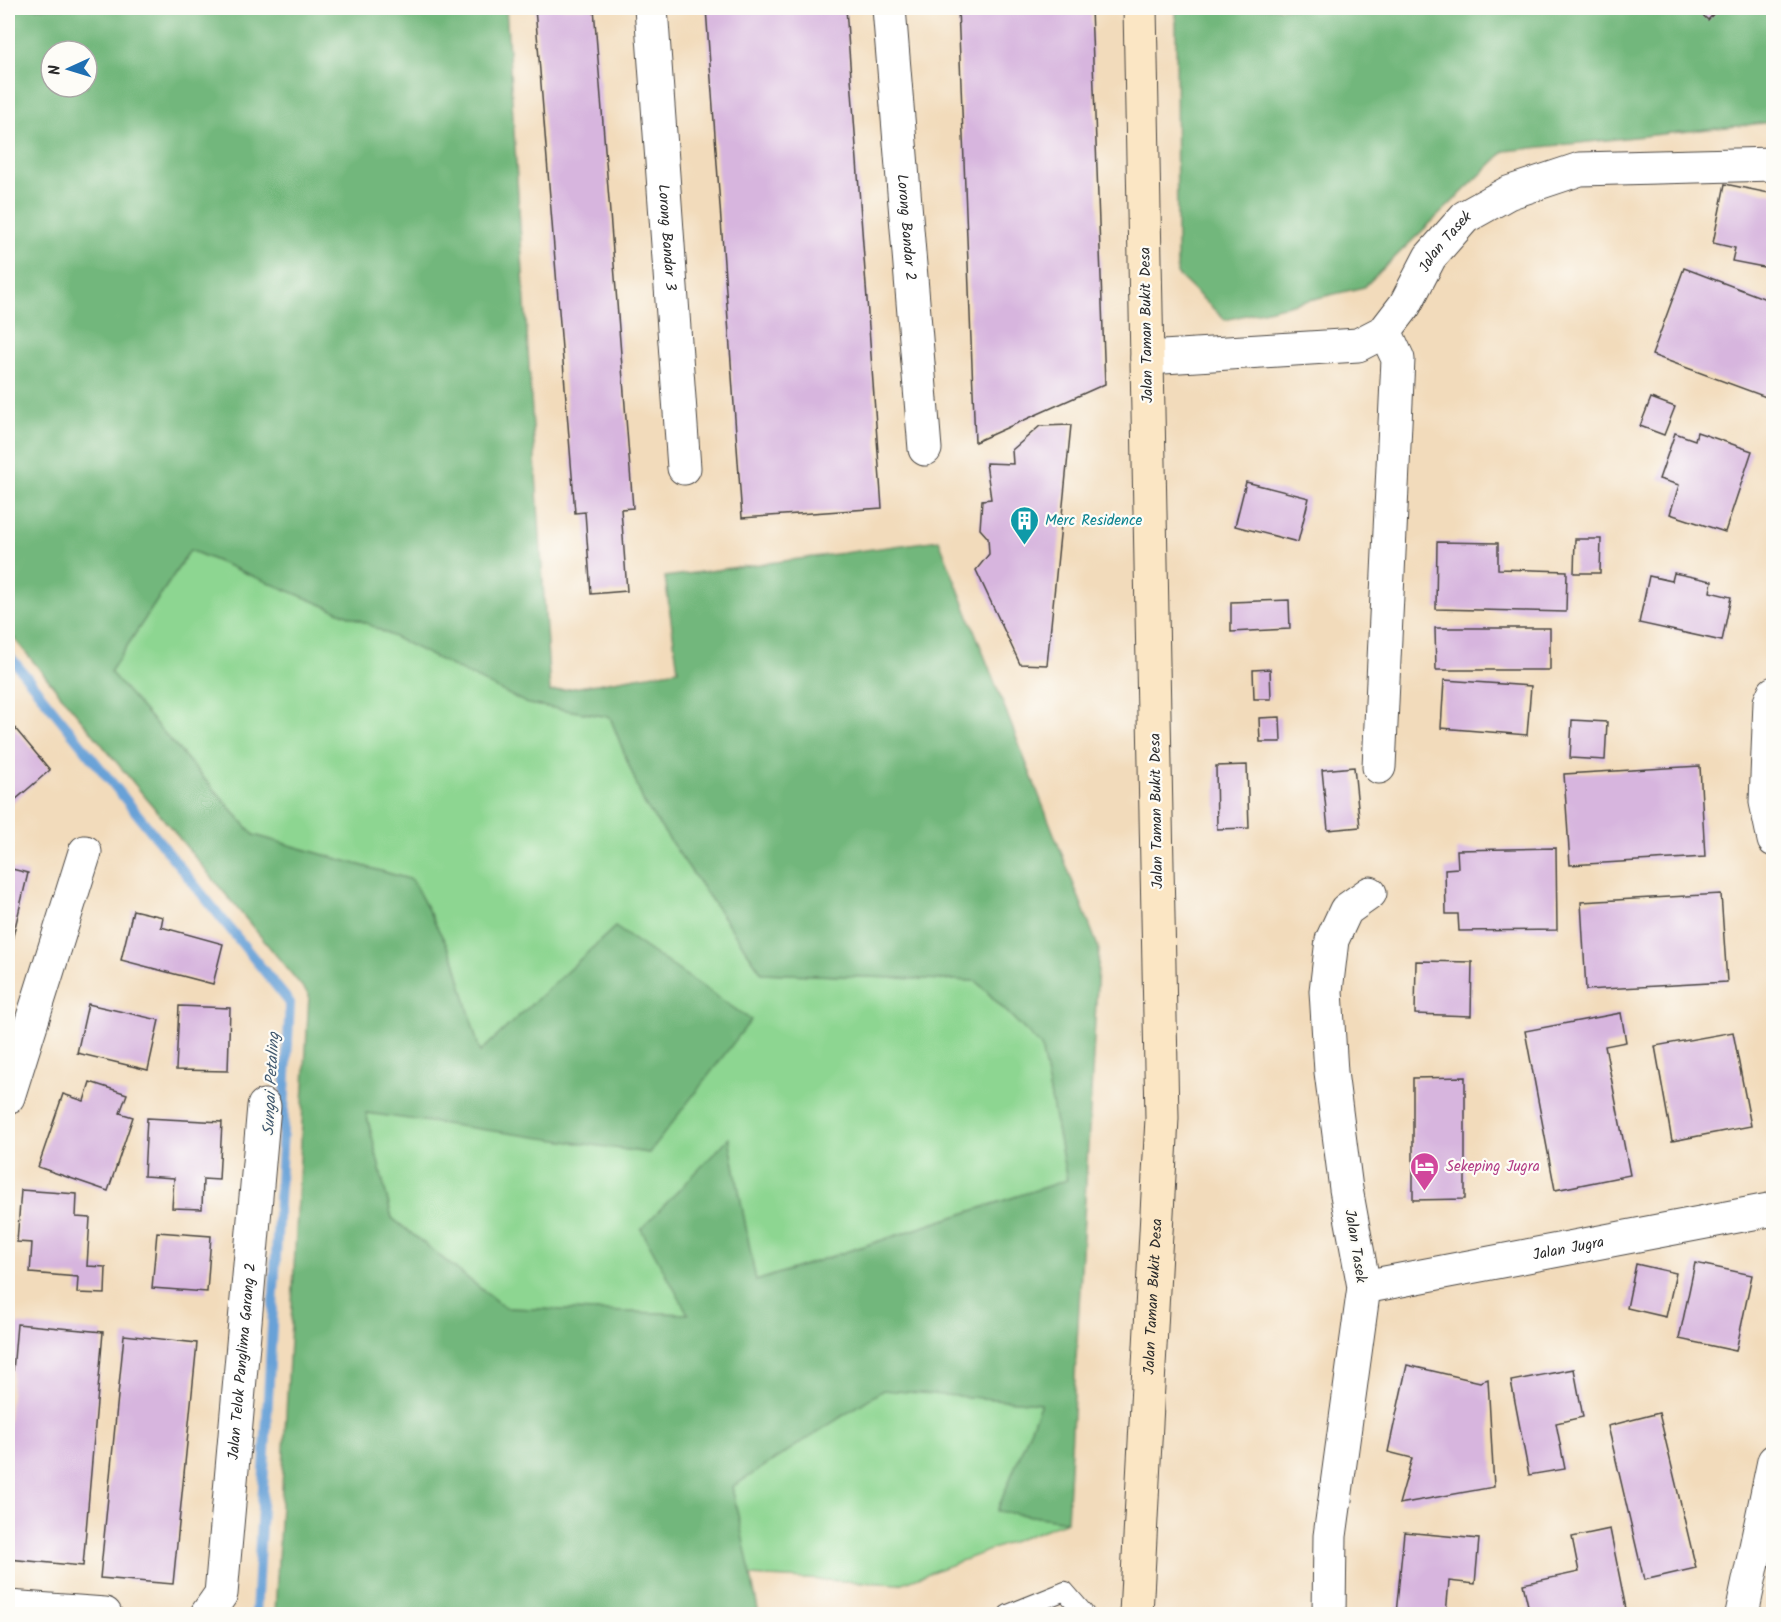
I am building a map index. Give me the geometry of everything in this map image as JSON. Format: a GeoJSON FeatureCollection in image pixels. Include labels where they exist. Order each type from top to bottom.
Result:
{"type":"FeatureCollection","features":[{"type":"Feature","properties":{"kind":"street","name":"Lorong Bandar 3"},"geometry":{"type":"LineString","coordinates":[[651,8],[684,468]]}},
{"type":"Feature","properties":{"kind":"street","name":"Lorong Bandar 2"},"geometry":{"type":"LineString","coordinates":[[889,8],[925,448]]}},
{"type":"Feature","properties":{"kind":"street","name":"Jalan Taman Bukit Desa"},"geometry":{"type":"LineString","coordinates":[[1136,1614],[1162,1118],[1140,8]]}},
{"type":"Feature","properties":{"kind":"street","name":"Jalan Tasek"},"geometry":{"type":"LineString","coordinates":[[1147,358],[1358,345],[1385,331],[1405,305],[1430,258],[1465,217],[1508,193],[1581,169],[1773,164]]}},
{"type":"Feature","properties":{"kind":"street"},"geometry":{"type":"LineString","coordinates":[[1379,767],[1398,359],[1385,331]]}},
{"type":"Feature","properties":{"kind":"street"},"geometry":{"type":"LineString","coordinates":[[1773,693],[1770,702],[1767,802],[1773,840]]}},
{"type":"Feature","properties":{"kind":"street"},"geometry":{"type":"LineString","coordinates":[[8,1097],[85,852]]}},
{"type":"Feature","properties":{"kind":"street","name":"Jalan Tasek"},"geometry":{"type":"LineString","coordinates":[[1329,1614],[1330,1536],[1364,1287],[1347,1189],[1331,1072],[1326,991],[1332,940],[1336,930],[1346,910],[1370,893]]}},
{"type":"Feature","properties":{"kind":"street","name":"Jalan Telok Panglima Garang 2"},"geometry":{"type":"LineString","coordinates":[[208,1614],[221,1594],[264,1106]]}},
{"type":"Feature","properties":{"kind":"street","name":"Jalan Jugra"},"geometry":{"type":"LineString","coordinates":[[1364,1287],[1773,1209]]}},
{"type":"Feature","properties":{"kind":"street"},"geometry":{"type":"LineString","coordinates":[[1742,1614],[1773,1461]]}},
{"type":"Feature","properties":{"kind":"street"},"geometry":{"type":"LineString","coordinates":[[8,1607],[105,1614]]}},
{"type":"Feature","properties":{"kind":"lane"},"geometry":{"type":"LineString","coordinates":[[1008,1614],[1065,1591],[1085,1614]]}},
{"type":"Feature","properties":{"kind":"green space"},"geometry":{"type":"Polygon","coordinates":[[[8,8],[506,8],[550,692],[678,670],[665,577],[939,540],[1099,949],[1067,1521],[997,1511],[1041,1403],[883,1390],[732,1487],[759,1614],[275,1614],[309,995],[8,631],[8,8]],[[190,550],[110,672],[254,835],[412,880],[455,961],[480,1052],[615,927],[751,1020],[649,1153],[366,1113],[392,1218],[505,1308],[688,1314],[641,1229],[729,1138],[756,1281],[1067,1180],[1041,1046],[976,981],[762,973],[644,803],[610,717],[528,704],[364,622],[190,550]]]}},
{"type":"Feature","properties":{"kind":"green space"},"geometry":{"type":"Polygon","coordinates":[[[1176,8],[1773,8],[1773,122],[1505,151],[1364,287],[1225,320],[1177,274],[1176,8]]]}},
{"type":"Feature","properties":{"kind":"green space"},"geometry":{"type":"Polygon","coordinates":[[[190,550],[364,622],[528,704],[610,717],[644,803],[762,973],[976,981],[1041,1046],[1067,1180],[756,1281],[729,1139],[689,1314],[505,1308],[392,1218],[366,1112],[649,1153],[615,927],[480,1053],[455,961],[412,880],[254,835],[110,672],[190,550]]]}},
{"type":"Feature","properties":{"kind":"green space"},"geometry":{"type":"Polygon","coordinates":[[[883,1389],[1041,1403],[998,1511],[1067,1521],[900,1584],[750,1576],[732,1487],[883,1389]]]}},
{"type":"Feature","properties":{"kind":"building"},"geometry":{"type":"Polygon","coordinates":[[[535,8],[594,8],[633,508],[621,509],[627,591],[591,594],[585,512],[575,513],[535,8]]]}},
{"type":"Feature","properties":{"kind":"building"},"geometry":{"type":"Polygon","coordinates":[[[706,8],[846,8],[882,508],[742,518],[706,8]]]}},
{"type":"Feature","properties":{"kind":"building"},"geometry":{"type":"Polygon","coordinates":[[[958,8],[1091,8],[1105,384],[975,442],[958,8]]]}},
{"type":"Feature","properties":{"kind":"building"},"geometry":{"type":"Polygon","coordinates":[[[1695,8],[1719,8],[1708,20],[1695,8]]]}},
{"type":"Feature","properties":{"kind":"building"},"geometry":{"type":"Polygon","coordinates":[[[1725,184],[1774,194],[1774,269],[1732,261],[1735,248],[1713,243],[1725,184]]]}},
{"type":"Feature","properties":{"kind":"building"},"geometry":{"type":"Polygon","coordinates":[[[1684,268],[1774,302],[1774,400],[1652,355],[1684,268]]]}},
{"type":"Feature","properties":{"kind":"building"},"geometry":{"type":"Polygon","coordinates":[[[1651,398],[1675,407],[1664,435],[1640,426],[1651,398]]]}},
{"type":"Feature","properties":{"kind":"building","name":"Merc Residence"},"geometry":{"type":"Polygon","coordinates":[[[1071,425],[1047,665],[1020,664],[976,570],[989,554],[988,538],[980,529],[982,500],[991,499],[986,463],[1013,464],[1012,450],[1040,426],[1071,425]]]}},
{"type":"Feature","properties":{"kind":"building"},"geometry":{"type":"Polygon","coordinates":[[[1697,432],[1752,451],[1725,532],[1670,514],[1679,485],[1659,479],[1675,433],[1695,440],[1697,432]]]}},
{"type":"Feature","properties":{"kind":"building"},"geometry":{"type":"Polygon","coordinates":[[[1246,482],[1309,498],[1298,542],[1235,526],[1246,482]]]}},
{"type":"Feature","properties":{"kind":"building"},"geometry":{"type":"Polygon","coordinates":[[[1575,539],[1601,539],[1600,573],[1574,573],[1575,539]]]}},
{"type":"Feature","properties":{"kind":"building"},"geometry":{"type":"Polygon","coordinates":[[[1437,542],[1498,543],[1498,569],[1567,571],[1566,612],[1436,609],[1437,542]]]}},
{"type":"Feature","properties":{"kind":"building"},"geometry":{"type":"Polygon","coordinates":[[[1674,573],[1712,581],[1710,592],[1731,597],[1722,641],[1639,623],[1649,576],[1672,581],[1674,573]]]}},
{"type":"Feature","properties":{"kind":"building"},"geometry":{"type":"Polygon","coordinates":[[[1289,600],[1290,629],[1231,632],[1231,602],[1289,600]]]}},
{"type":"Feature","properties":{"kind":"building"},"geometry":{"type":"Polygon","coordinates":[[[1435,628],[1550,628],[1550,670],[1436,670],[1435,628]]]}},
{"type":"Feature","properties":{"kind":"building"},"geometry":{"type":"Polygon","coordinates":[[[1270,669],[1271,699],[1254,699],[1253,670],[1270,669]]]}},
{"type":"Feature","properties":{"kind":"building"},"geometry":{"type":"Polygon","coordinates":[[[1444,680],[1531,686],[1527,735],[1441,728],[1444,680]]]}},
{"type":"Feature","properties":{"kind":"building"},"geometry":{"type":"Polygon","coordinates":[[[1280,717],[1281,742],[1260,742],[1259,718],[1280,717]]]}},
{"type":"Feature","properties":{"kind":"building"},"geometry":{"type":"Polygon","coordinates":[[[8,720],[50,770],[8,806],[8,720]]]}},
{"type":"Feature","properties":{"kind":"building"},"geometry":{"type":"Polygon","coordinates":[[[1572,720],[1607,722],[1605,760],[1570,758],[1572,720]]]}},
{"type":"Feature","properties":{"kind":"building"},"geometry":{"type":"Polygon","coordinates":[[[1247,765],[1249,828],[1217,829],[1216,766],[1247,765]]]}},
{"type":"Feature","properties":{"kind":"building"},"geometry":{"type":"Polygon","coordinates":[[[1700,766],[1705,857],[1570,865],[1564,774],[1700,766]]]}},
{"type":"Feature","properties":{"kind":"building"},"geometry":{"type":"Polygon","coordinates":[[[1354,767],[1360,827],[1328,830],[1322,770],[1354,767]]]}},
{"type":"Feature","properties":{"kind":"building"},"geometry":{"type":"Polygon","coordinates":[[[1556,848],[1557,930],[1459,931],[1458,914],[1446,914],[1445,869],[1458,868],[1457,850],[1556,848]]]}},
{"type":"Feature","properties":{"kind":"building"},"geometry":{"type":"Polygon","coordinates":[[[8,868],[28,873],[8,957],[8,868]]]}},
{"type":"Feature","properties":{"kind":"building"},"geometry":{"type":"Polygon","coordinates":[[[1721,894],[1727,982],[1586,990],[1581,902],[1721,894]]]}},
{"type":"Feature","properties":{"kind":"building"},"geometry":{"type":"Polygon","coordinates":[[[133,910],[163,917],[161,927],[223,944],[213,984],[121,960],[133,910]]]}},
{"type":"Feature","properties":{"kind":"building"},"geometry":{"type":"Polygon","coordinates":[[[1416,961],[1472,962],[1471,1016],[1415,1014],[1416,961]]]}},
{"type":"Feature","properties":{"kind":"building"},"geometry":{"type":"Polygon","coordinates":[[[88,1004],[159,1020],[148,1070],[77,1053],[88,1004]]]}},
{"type":"Feature","properties":{"kind":"building"},"geometry":{"type":"Polygon","coordinates":[[[179,1006],[230,1008],[228,1071],[176,1070],[179,1006]]]}},
{"type":"Feature","properties":{"kind":"building"},"geometry":{"type":"Polygon","coordinates":[[[1621,1013],[1626,1042],[1605,1046],[1630,1175],[1555,1190],[1525,1031],[1621,1013]]]}},
{"type":"Feature","properties":{"kind":"building"},"geometry":{"type":"Polygon","coordinates":[[[1733,1032],[1751,1126],[1672,1141],[1655,1046],[1733,1032]]]}},
{"type":"Feature","properties":{"kind":"building"},"geometry":{"type":"Polygon","coordinates":[[[1465,1077],[1465,1199],[1413,1200],[1413,1078],[1465,1077]]]}},
{"type":"Feature","properties":{"kind":"building"},"geometry":{"type":"Polygon","coordinates":[[[90,1082],[127,1094],[120,1113],[133,1117],[108,1191],[38,1167],[63,1094],[84,1101],[90,1082]]]}},
{"type":"Feature","properties":{"kind":"building"},"geometry":{"type":"Polygon","coordinates":[[[147,1118],[222,1122],[219,1180],[203,1179],[202,1209],[172,1208],[174,1178],[144,1176],[147,1118]]]}},
{"type":"Feature","properties":{"kind":"building"},"geometry":{"type":"Polygon","coordinates":[[[21,1190],[77,1194],[76,1217],[90,1218],[87,1266],[106,1267],[105,1294],[77,1293],[78,1277],[30,1273],[32,1243],[17,1242],[21,1190]]]}},
{"type":"Feature","properties":{"kind":"building"},"geometry":{"type":"Polygon","coordinates":[[[157,1232],[211,1236],[207,1292],[152,1288],[157,1232]]]}},
{"type":"Feature","properties":{"kind":"building"},"geometry":{"type":"Polygon","coordinates":[[[1695,1263],[1752,1275],[1736,1351],[1679,1339],[1695,1263]]]}},
{"type":"Feature","properties":{"kind":"building"},"geometry":{"type":"Polygon","coordinates":[[[1636,1264],[1676,1273],[1666,1317],[1627,1308],[1636,1264]]]}},
{"type":"Feature","properties":{"kind":"building"},"geometry":{"type":"Polygon","coordinates":[[[17,1324],[103,1332],[83,1566],[8,1559],[8,1430],[17,1324]]]}},
{"type":"Feature","properties":{"kind":"building"},"geometry":{"type":"Polygon","coordinates":[[[124,1335],[197,1343],[173,1584],[100,1578],[124,1335]]]}},
{"type":"Feature","properties":{"kind":"building"},"geometry":{"type":"Polygon","coordinates":[[[1407,1365],[1480,1382],[1488,1379],[1494,1487],[1399,1504],[1412,1458],[1388,1452],[1407,1365]]]}},
{"type":"Feature","properties":{"kind":"building"},"geometry":{"type":"Polygon","coordinates":[[[1574,1369],[1583,1417],[1556,1423],[1565,1469],[1529,1475],[1511,1381],[1574,1369]]]}},
{"type":"Feature","properties":{"kind":"building"},"geometry":{"type":"Polygon","coordinates":[[[1659,1413],[1696,1568],[1644,1580],[1608,1426],[1659,1413]]]}},
{"type":"Feature","properties":{"kind":"building"},"geometry":{"type":"Polygon","coordinates":[[[1610,1529],[1627,1614],[1530,1614],[1523,1584],[1579,1572],[1572,1537],[1610,1529]]]}},
{"type":"Feature","properties":{"kind":"building"},"geometry":{"type":"Polygon","coordinates":[[[1404,1532],[1479,1539],[1475,1584],[1449,1581],[1446,1614],[1396,1614],[1404,1532]]]}},
{"type":"Feature","properties":{"kind":"waterway","name":"Sungai Petaling"},"geometry":{"type":"LineString","coordinates":[[8,654],[290,1003],[256,1614]]}},
{"type":"Feature","properties":{"kind":"place","name":"Merc Residence"},"geometry":{"type":"Point","coordinates":[1024,546]}},
{"type":"Feature","properties":{"kind":"place","name":"Sekeping Jugra"},"geometry":{"type":"Point","coordinates":[1425,1192]}}]}
